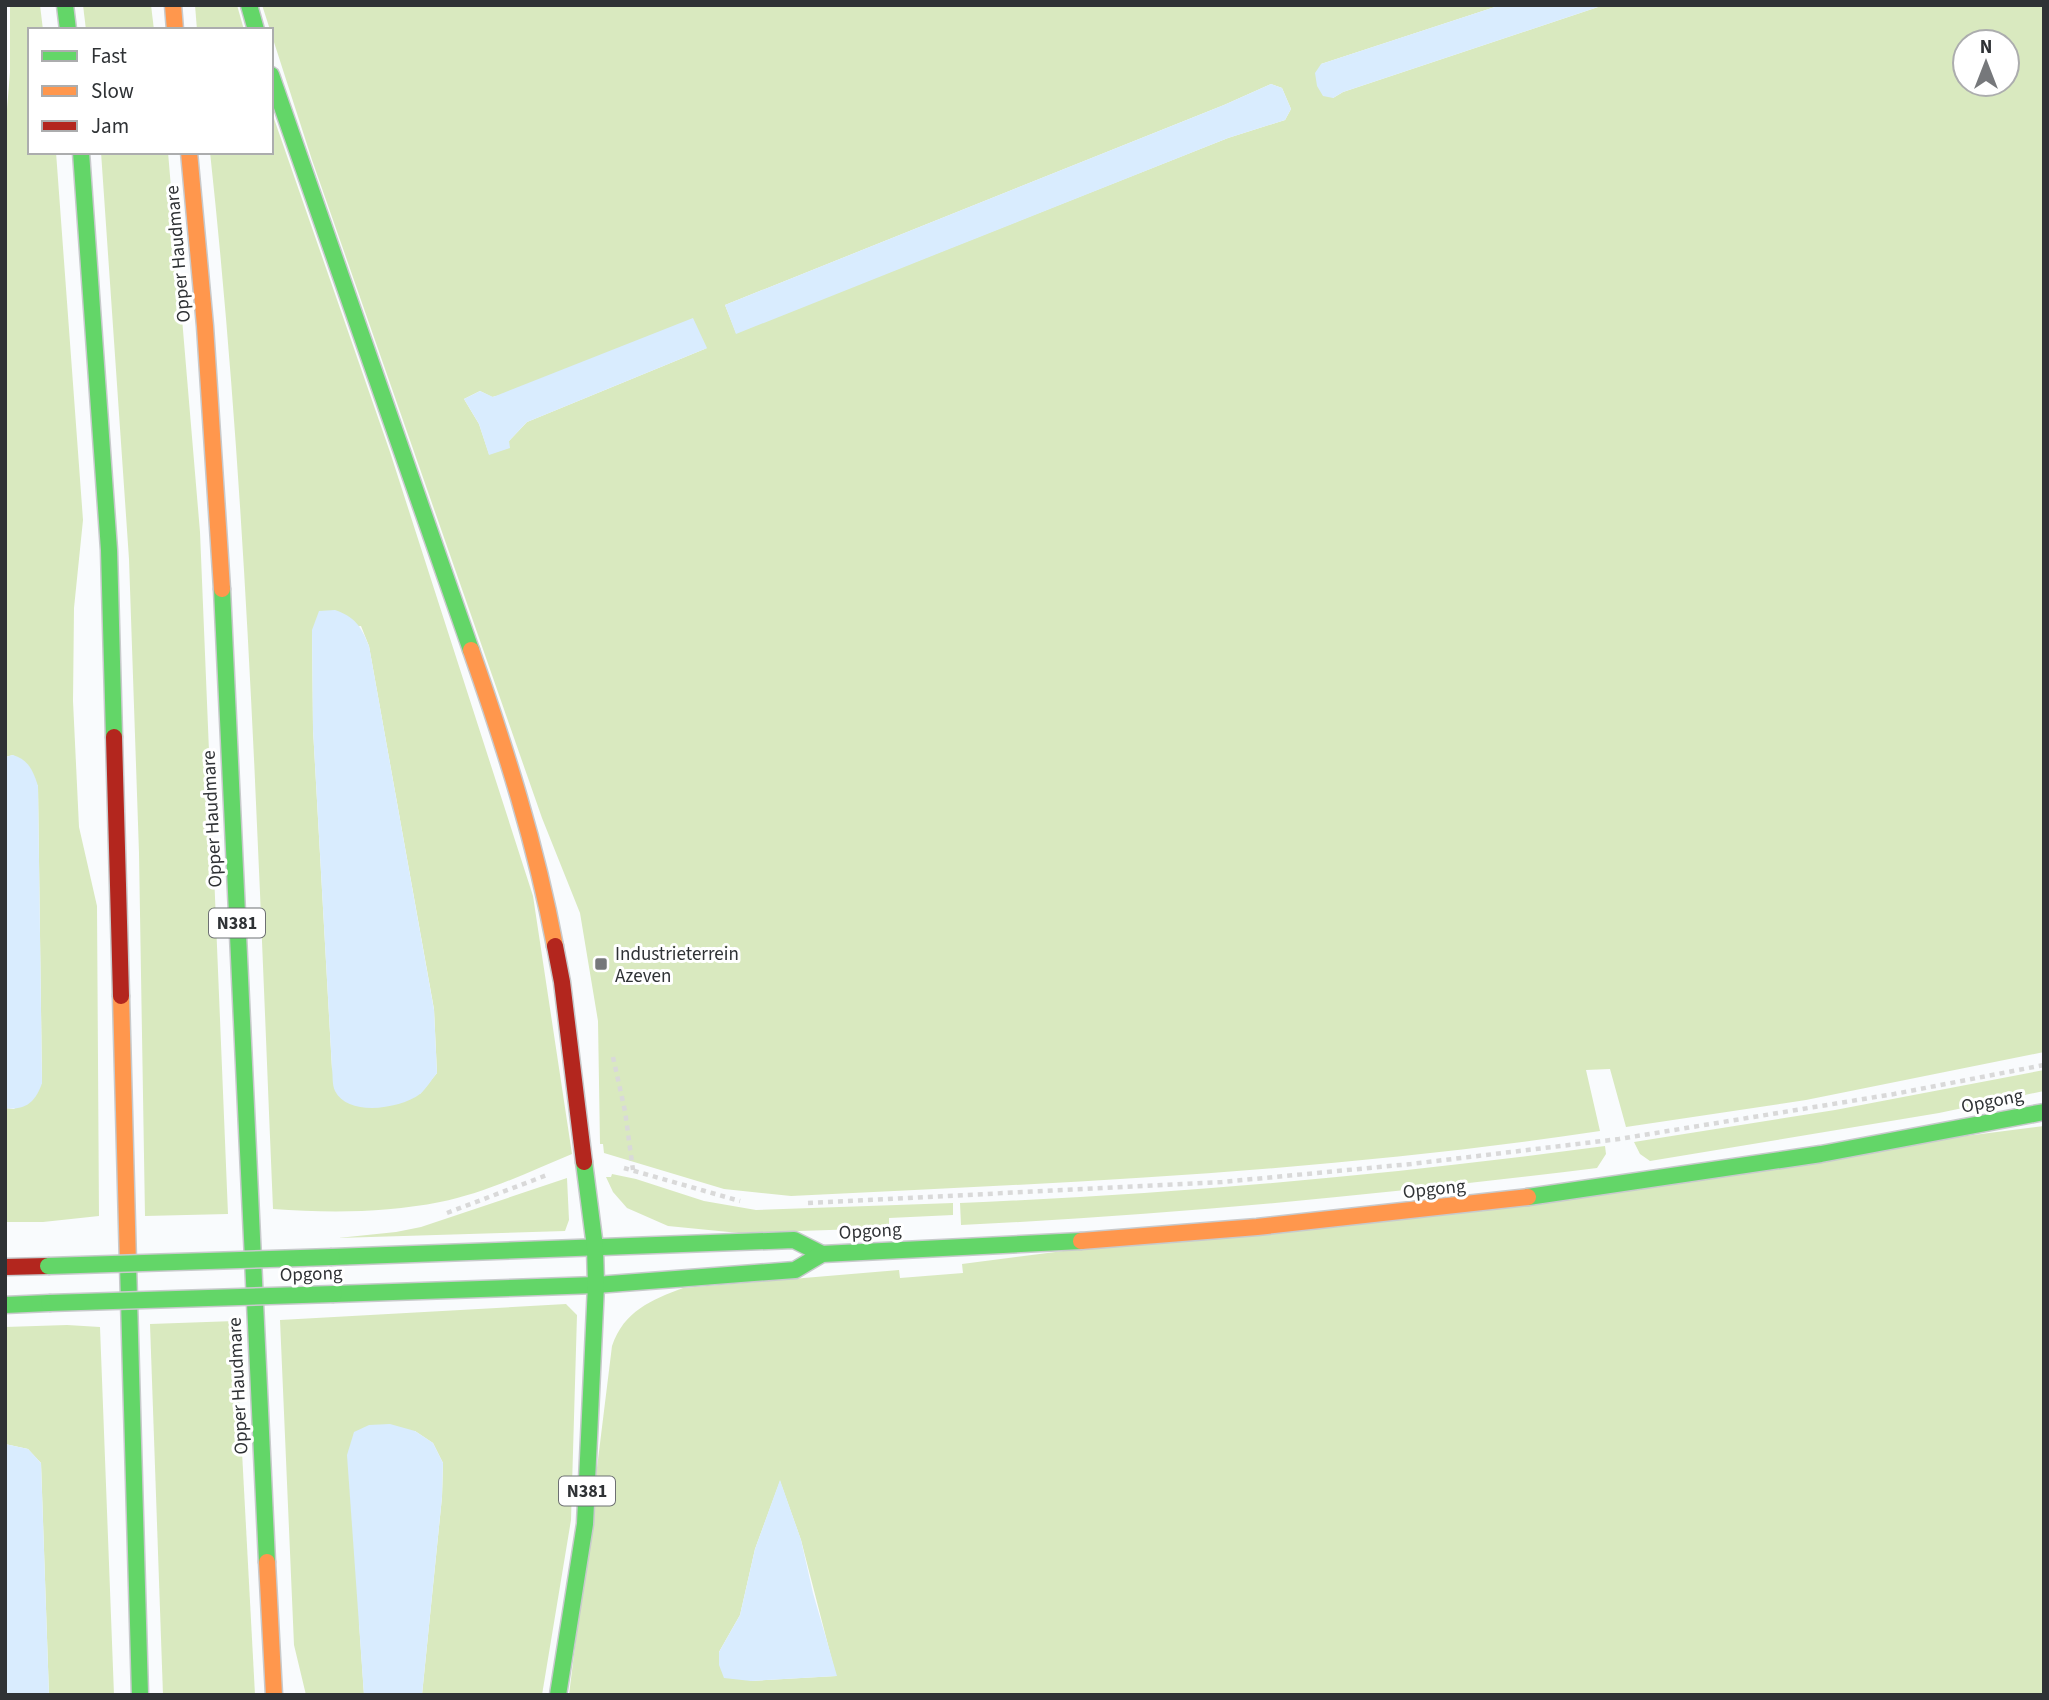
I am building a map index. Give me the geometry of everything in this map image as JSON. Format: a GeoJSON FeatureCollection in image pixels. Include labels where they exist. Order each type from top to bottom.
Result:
{"type":"FeatureCollection","features":[{"type":"Feature","properties":{"kind":"main road"},"geometry":{"type":"LineString","coordinates":[[65,5],[68,28]]}},
{"type":"Feature","properties":{"kind":"main road"},"geometry":{"type":"LineString","coordinates":[[173,5],[176,28]]}},
{"type":"Feature","properties":{"kind":"main road"},"geometry":{"type":"LineString","coordinates":[[250,5],[256,28]]}},
{"type":"Feature","properties":{"kind":"main road","name":"N381"},"geometry":{"type":"LineString","coordinates":[[273,81],[506,749],[544,887],[562,982],[586,1165],[595,1247],[596,1285],[585,1524],[558,1695]]}},
{"type":"Feature","properties":{"kind":"main road"},"geometry":{"type":"LineString","coordinates":[[80,154],[109,550],[140,1695]]}},
{"type":"Feature","properties":{"kind":"main road","name":"Opper Haudmare"},"geometry":{"type":"LineString","coordinates":[[189,154],[199,246],[222,593],[258,1401],[274,1695]]}},
{"type":"Feature","properties":{"kind":"main road","name":"Opgong"},"geometry":{"type":"LineString","coordinates":[[5,1305],[596,1285],[795,1270],[822,1254],[1141,1237],[1336,1220],[1628,1184],[1831,1153],[2044,1112]]}},
{"type":"Feature","properties":{"kind":"main road","name":"Opgong"},"geometry":{"type":"LineString","coordinates":[[5,1268],[794,1240],[822,1254]]}},
{"type":"Feature","properties":{"kind":"path"},"geometry":{"type":"LineString","coordinates":[[611,1049],[625,1111],[633,1170]]}},
{"type":"Feature","properties":{"kind":"path"},"geometry":{"type":"LineString","coordinates":[[806,1203],[1222,1182],[1411,1164],[1633,1136],[1894,1094],[2044,1065]]}},
{"type":"Feature","properties":{"kind":"path"},"geometry":{"type":"LineString","coordinates":[[445,1213],[572,1165],[607,1165],[633,1170],[719,1196],[752,1202]]}},
{"type":"Feature","properties":{"kind":"green space"},"geometry":{"type":"Polygon","coordinates":[[[10,5],[40,5],[43,28],[28,28],[28,154],[56,154],[83,520],[74,608],[73,701],[79,827],[97,906],[99,1216],[43,1222],[5,1222],[5,1108],[14,1109],[42,1083],[38,786],[13,755],[5,757],[5,134],[10,72],[10,5]]]}},
{"type":"Feature","properties":{"kind":"green space"},"geometry":{"type":"Polygon","coordinates":[[[83,5],[151,5],[154,28],[86,28],[83,5]]]}},
{"type":"Feature","properties":{"kind":"green space"},"geometry":{"type":"Polygon","coordinates":[[[195,5],[237,5],[243,28],[197,28],[195,5]]]}},
{"type":"Feature","properties":{"kind":"green space"},"geometry":{"type":"Polygon","coordinates":[[[262,5],[1501,5],[1321,64],[1333,98],[1343,92],[1604,5],[2044,5],[2044,1052],[1806,1100],[1626,1127],[1610,1069],[1586,1070],[1600,1131],[1398,1157],[1297,1166],[791,1196],[724,1189],[604,1153],[603,1144],[600,1144],[598,1021],[580,913],[542,818],[312,160],[273,39],[273,28],[269,28],[262,5]],[[1271,84],[725,305],[736,333],[1228,138],[1285,120],[1291,109],[1282,88],[1271,84]],[[707,348],[492,397],[480,391],[464,399],[479,424],[489,454],[509,441],[527,422],[707,348]]]}},
{"type":"Feature","properties":{"kind":"green space"},"geometry":{"type":"Polygon","coordinates":[[[273,116],[390,452],[533,896],[572,1154],[473,1194],[398,1208],[356,1211],[273,1209],[243,548],[210,154],[273,154],[273,116]],[[361,626],[312,630],[313,729],[332,1069],[420,1094],[437,1073],[434,1009],[369,646],[361,626]]]}},
{"type":"Feature","properties":{"kind":"green space"},"geometry":{"type":"Polygon","coordinates":[[[101,154],[168,154],[200,532],[228,1214],[145,1216],[139,853],[129,559],[101,154]]]}},
{"type":"Feature","properties":{"kind":"green space"},"geometry":{"type":"Polygon","coordinates":[[[2044,1070],[2044,1091],[1939,1113],[1650,1161],[1640,1154],[1634,1142],[1835,1110],[2044,1070]]]}},
{"type":"Feature","properties":{"kind":"green space"},"geometry":{"type":"Polygon","coordinates":[[[2044,1126],[2044,1695],[569,1695],[612,1346],[631,1315],[650,1302],[683,1288],[899,1270],[900,1278],[963,1273],[962,1264],[2044,1126]],[[780,1481],[755,1549],[740,1615],[719,1652],[751,1681],[836,1676],[801,1540],[780,1481]]]}},
{"type":"Feature","properties":{"kind":"green space"},"geometry":{"type":"Polygon","coordinates":[[[1605,1146],[1606,1154],[1597,1168],[1280,1203],[961,1225],[960,1203],[1283,1182],[1605,1146]]]}},
{"type":"Feature","properties":{"kind":"green space"},"geometry":{"type":"Polygon","coordinates":[[[612,1174],[704,1201],[756,1210],[953,1203],[953,1215],[889,1218],[889,1228],[739,1233],[668,1226],[627,1208],[613,1192],[606,1177],[611,1177],[612,1174]]]}},
{"type":"Feature","properties":{"kind":"green space"},"geometry":{"type":"Polygon","coordinates":[[[567,1178],[569,1220],[565,1231],[338,1238],[421,1227],[567,1178]]]}},
{"type":"Feature","properties":{"kind":"green space"},"geometry":{"type":"Polygon","coordinates":[[[566,1304],[577,1315],[571,1520],[542,1695],[422,1695],[443,1463],[433,1443],[415,1431],[359,1622],[364,1695],[306,1695],[294,1645],[280,1320],[566,1304]]]}},
{"type":"Feature","properties":{"kind":"green space"},"geometry":{"type":"Polygon","coordinates":[[[235,1321],[255,1695],[163,1695],[150,1324],[235,1321]]]}},
{"type":"Feature","properties":{"kind":"green space"},"geometry":{"type":"Polygon","coordinates":[[[5,1327],[100,1327],[114,1695],[49,1695],[41,1463],[28,1449],[5,1444],[5,1327]]]}},
{"type":"Feature","properties":{"kind":"water"},"geometry":{"type":"Polygon","coordinates":[[[1501,5],[1604,5],[1343,92],[1333,98],[1323,96],[1317,86],[1315,73],[1321,64],[1501,5]]]}},
{"type":"Feature","properties":{"kind":"water"},"geometry":{"type":"Polygon","coordinates":[[[1271,84],[1282,88],[1291,109],[1285,120],[1228,138],[736,334],[725,305],[1271,84]]]}},
{"type":"Feature","properties":{"kind":"water"},"geometry":{"type":"Polygon","coordinates":[[[693,318],[707,348],[527,422],[509,441],[510,448],[489,455],[479,424],[464,399],[480,391],[493,397],[693,318]]]}},
{"type":"Feature","properties":{"kind":"water"},"geometry":{"type":"Polygon","coordinates":[[[335,610],[356,623],[369,646],[434,1010],[437,1073],[422,1092],[411,1099],[400,1104],[375,1108],[351,1105],[342,1099],[333,1086],[313,729],[312,630],[319,611],[335,610]]]}},
{"type":"Feature","properties":{"kind":"water"},"geometry":{"type":"Polygon","coordinates":[[[13,755],[30,767],[38,786],[42,1083],[33,1100],[12,1109],[5,1108],[5,757],[13,755]]]}},
{"type":"Feature","properties":{"kind":"water"},"geometry":{"type":"Polygon","coordinates":[[[390,1424],[415,1431],[433,1443],[443,1463],[422,1695],[364,1695],[347,1455],[354,1432],[369,1425],[390,1424]]]}},
{"type":"Feature","properties":{"kind":"water"},"geometry":{"type":"Polygon","coordinates":[[[5,1444],[28,1449],[41,1463],[49,1695],[5,1695],[5,1444]]]}},
{"type":"Feature","properties":{"kind":"water"},"geometry":{"type":"Polygon","coordinates":[[[780,1480],[801,1540],[837,1676],[751,1681],[724,1678],[719,1665],[719,1652],[740,1615],[755,1549],[780,1480]]]}},
{"type":"Feature","properties":{"kind":"traffic: fast"},"geometry":{"type":"LineString","coordinates":[[65,5],[68,28]]}},
{"type":"Feature","properties":{"kind":"traffic: fast"},"geometry":{"type":"LineString","coordinates":[[249,5],[255,28]]}},
{"type":"Feature","properties":{"kind":"traffic: fast"},"geometry":{"type":"LineString","coordinates":[[273,81],[471,650]]}},
{"type":"Feature","properties":{"kind":"traffic: fast"},"geometry":{"type":"LineString","coordinates":[[81,154],[109,550],[114,737]]}},
{"type":"Feature","properties":{"kind":"traffic: fast"},"geometry":{"type":"LineString","coordinates":[[222,589],[267,1562]]}},
{"type":"Feature","properties":{"kind":"traffic: fast"},"geometry":{"type":"LineString","coordinates":[[1528,1197],[1821,1154],[2044,1112]]}},
{"type":"Feature","properties":{"kind":"traffic: fast"},"geometry":{"type":"LineString","coordinates":[[558,1695],[585,1524],[596,1285],[595,1247],[584,1162]]}},
{"type":"Feature","properties":{"kind":"traffic: fast"},"geometry":{"type":"LineString","coordinates":[[332,1257],[794,1240],[822,1254]]}},
{"type":"Feature","properties":{"kind":"traffic: fast"},"geometry":{"type":"LineString","coordinates":[[334,1294],[596,1285],[795,1270],[822,1254],[1081,1241]]}},
{"type":"Feature","properties":{"kind":"traffic: fast"},"geometry":{"type":"LineString","coordinates":[[48,1266],[332,1257]]}},
{"type":"Feature","properties":{"kind":"traffic: fast"},"geometry":{"type":"LineString","coordinates":[[128,1264],[140,1695]]}},
{"type":"Feature","properties":{"kind":"traffic: fast"},"geometry":{"type":"LineString","coordinates":[[49,1303],[334,1294]]}},
{"type":"Feature","properties":{"kind":"traffic: fast"},"geometry":{"type":"LineString","coordinates":[[5,1305],[49,1303]]}},
{"type":"Feature","properties":{"kind":"traffic: slow"},"geometry":{"type":"LineString","coordinates":[[173,5],[175,28]]}},
{"type":"Feature","properties":{"kind":"traffic: slow"},"geometry":{"type":"LineString","coordinates":[[189,154],[205,326],[222,589]]}},
{"type":"Feature","properties":{"kind":"traffic: slow"},"geometry":{"type":"LineString","coordinates":[[471,650],[519,796],[555,946]]}},
{"type":"Feature","properties":{"kind":"traffic: slow"},"geometry":{"type":"LineString","coordinates":[[121,996],[128,1264]]}},
{"type":"Feature","properties":{"kind":"traffic: slow"},"geometry":{"type":"LineString","coordinates":[[1081,1241],[1257,1227],[1528,1197]]}},
{"type":"Feature","properties":{"kind":"traffic: slow"},"geometry":{"type":"LineString","coordinates":[[267,1562],[274,1695]]}},
{"type":"Feature","properties":{"kind":"traffic: jam"},"geometry":{"type":"LineString","coordinates":[[114,737],[121,996]]}},
{"type":"Feature","properties":{"kind":"traffic: jam"},"geometry":{"type":"LineString","coordinates":[[555,946],[562,982],[584,1162]]}},
{"type":"Feature","properties":{"kind":"traffic: jam"},"geometry":{"type":"LineString","coordinates":[[5,1267],[48,1266]]}},
{"type":"Feature","properties":{"kind":"place","name":"Industrieterrein Azeven"},"geometry":{"type":"Point","coordinates":[601,964]}}]}
